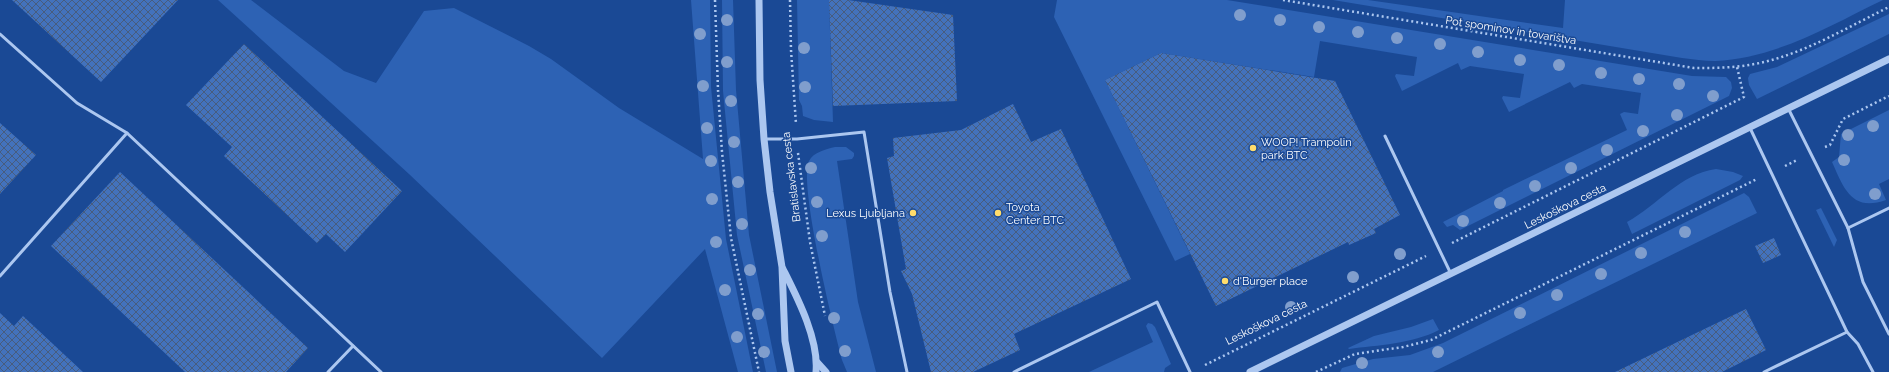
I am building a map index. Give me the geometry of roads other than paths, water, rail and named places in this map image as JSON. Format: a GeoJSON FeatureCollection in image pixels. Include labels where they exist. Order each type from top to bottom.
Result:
{"type":"FeatureCollection","features":[{"type":"Feature","properties":{"kind":"street","name":"Bratislavska cesta"},"geometry":{"type":"LineString","coordinates":[[758,0],[760,80],[764,139],[770,192],[782,267],[785,341],[792,372]]}},
{"type":"Feature","properties":{"kind":"street","name":"Leskoškova cesta"},"geometry":{"type":"LineString","coordinates":[[1250,372],[1889,59]]}},
{"type":"Feature","properties":{"kind":"street"},"geometry":{"type":"LineString","coordinates":[[782,267],[804,309],[817,362],[816,372]]}},
{"type":"Feature","properties":{"kind":"street"},"geometry":{"type":"LineString","coordinates":[[817,362],[826,372]]}},
{"type":"Feature","properties":{"kind":"lane"},"geometry":{"type":"LineString","coordinates":[[0,34],[77,103],[127,133],[381,372]]}},
{"type":"Feature","properties":{"kind":"lane"},"geometry":{"type":"LineString","coordinates":[[1788,108],[1848,228],[1863,282],[1889,334]]}},
{"type":"Feature","properties":{"kind":"lane"},"geometry":{"type":"LineString","coordinates":[[1750,127],[1847,332],[1858,344],[1873,372]]}},
{"type":"Feature","properties":{"kind":"lane"},"geometry":{"type":"LineString","coordinates":[[764,139],[797,139],[864,132],[881,238],[907,372]]}},
{"type":"Feature","properties":{"kind":"lane"},"geometry":{"type":"LineString","coordinates":[[0,276],[127,133]]}},
{"type":"Feature","properties":{"kind":"lane"},"geometry":{"type":"LineString","coordinates":[[1385,136],[1451,274]]}},
{"type":"Feature","properties":{"kind":"lane"},"geometry":{"type":"LineString","coordinates":[[1848,228],[1889,208]]}},
{"type":"Feature","properties":{"kind":"lane"},"geometry":{"type":"LineString","coordinates":[[1014,372],[1157,302],[1190,372]]}},
{"type":"Feature","properties":{"kind":"lane"},"geometry":{"type":"LineString","coordinates":[[1764,372],[1847,332]]}},
{"type":"Feature","properties":{"kind":"lane"},"geometry":{"type":"LineString","coordinates":[[328,372],[353,346]]}},
{"type":"Feature","properties":{"kind":"place","name":"WOOP! Trampolin park BTC"},"geometry":{"type":"Point","coordinates":[1253,148]}},
{"type":"Feature","properties":{"kind":"place","name":"Lexus Ljubljana"},"geometry":{"type":"Point","coordinates":[913,213]}},
{"type":"Feature","properties":{"kind":"place","name":"Toyota Center BTC"},"geometry":{"type":"Point","coordinates":[998,213]}},
{"type":"Feature","properties":{"kind":"place","name":"d'Burger place"},"geometry":{"type":"Point","coordinates":[1225,281]}}]}
